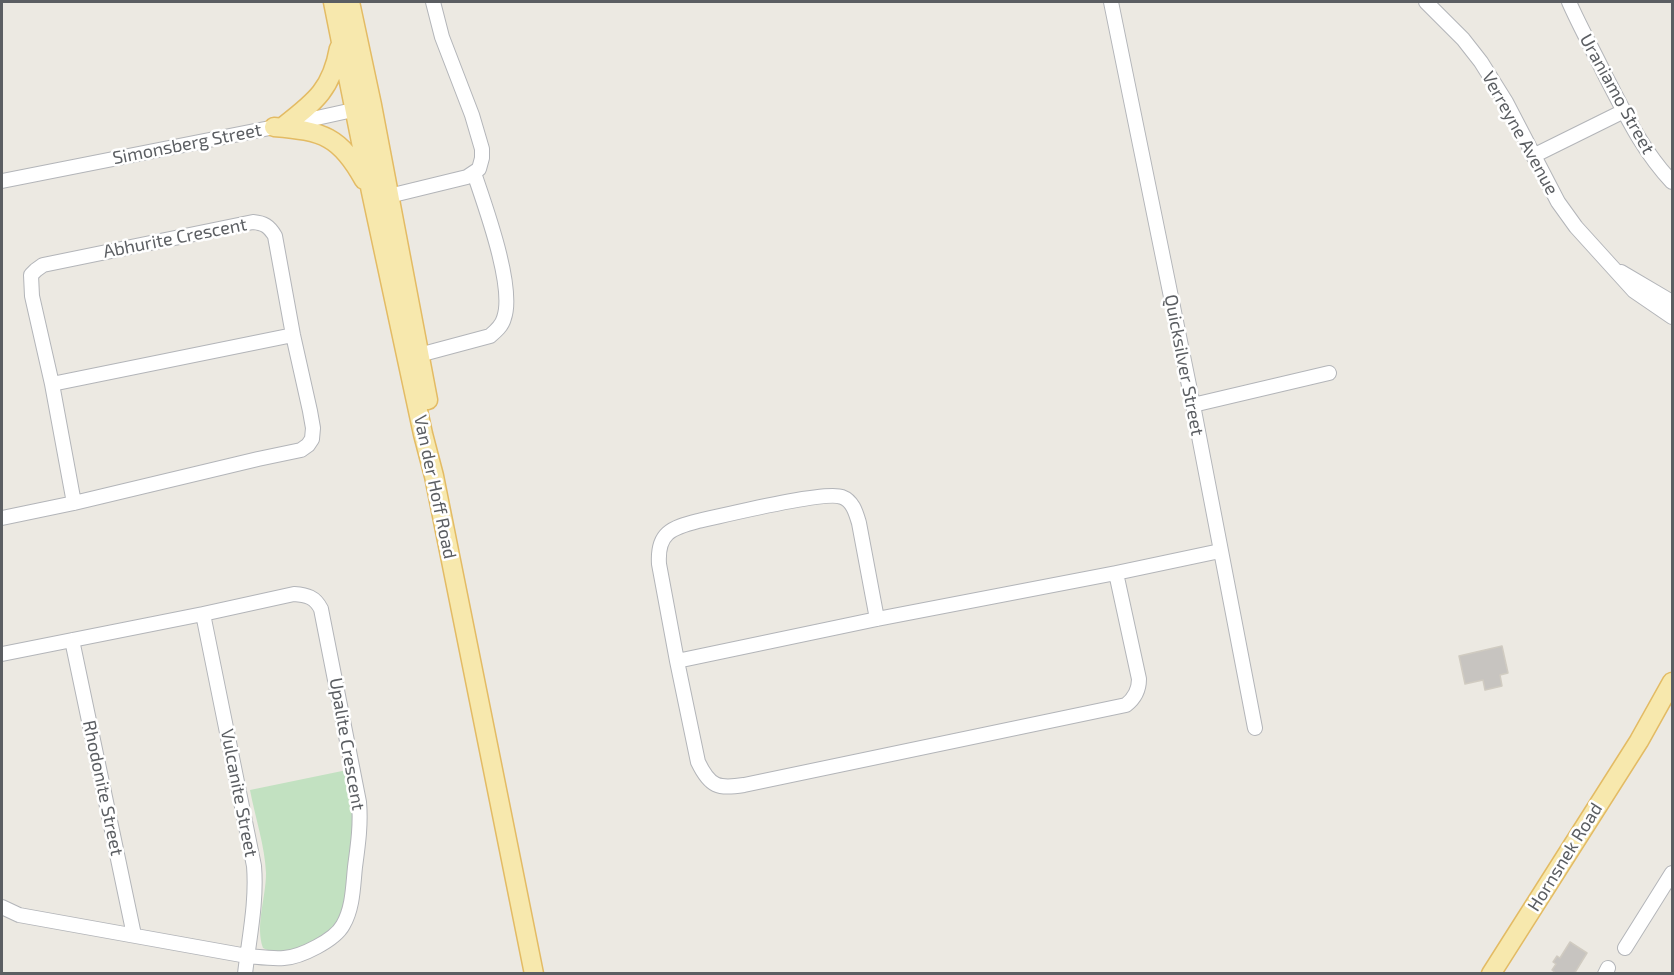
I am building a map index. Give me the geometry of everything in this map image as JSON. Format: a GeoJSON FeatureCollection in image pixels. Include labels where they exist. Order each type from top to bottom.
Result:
{"type":"FeatureCollection","features":[{"type":"Feature","properties":{"kind":"main road","name":"Van der Hoff Road"},"geometry":{"type":"LineString","coordinates":[[333,2],[341,40],[364,107],[389,196],[434,431],[546,974]]}},
{"type":"Feature","properties":{"kind":"main road","name":"Van der Hoff Road"},"geometry":{"type":"LineString","coordinates":[[350,2],[364,107],[371,192],[434,476],[534,974]]}},
{"type":"Feature","properties":{"kind":"main road"},"geometry":{"type":"LineString","coordinates":[[280,126],[309,106],[324,91],[334,73],[341,40]]}},
{"type":"Feature","properties":{"kind":"main road"},"geometry":{"type":"LineString","coordinates":[[280,126],[305,129],[337,143],[355,163],[371,192]]}},
{"type":"Feature","properties":{"kind":"main road","name":"Hornsnek Road"},"geometry":{"type":"LineString","coordinates":[[1491,974],[1639,741],[1672,682]]}},
{"type":"Feature","properties":{"kind":"main road","name":"Hornsnek Road"},"geometry":{"type":"LineString","coordinates":[[1639,741],[1672,700]]}},
{"type":"Feature","properties":{"kind":"street"},"geometry":{"type":"LineString","coordinates":[[389,196],[459,180],[474,173],[481,164],[482,149],[472,115],[442,37],[433,2]]}},
{"type":"Feature","properties":{"kind":"street","name":"Quicksilver Street"},"geometry":{"type":"LineString","coordinates":[[1111,2],[1193,405],[1255,729]]}},
{"type":"Feature","properties":{"kind":"street","name":"Verreyne Avenue"},"geometry":{"type":"LineString","coordinates":[[1426,2],[1463,39],[1481,62],[1506,102],[1558,202],[1576,227],[1634,291],[1672,317]]}},
{"type":"Feature","properties":{"kind":"street","name":"Uraniamo Street"},"geometry":{"type":"LineString","coordinates":[[1569,2],[1645,150],[1672,182]]}},
{"type":"Feature","properties":{"kind":"street","name":"Simonsberg Street"},"geometry":{"type":"LineString","coordinates":[[2,181],[364,107]]}},
{"type":"Feature","properties":{"kind":"street"},"geometry":{"type":"LineString","coordinates":[[1533,156],[1624,111]]}},
{"type":"Feature","properties":{"kind":"street"},"geometry":{"type":"LineString","coordinates":[[419,355],[490,336],[499,328],[505,317],[506,300],[502,267],[474,173]]}},
{"type":"Feature","properties":{"kind":"street","name":"Abhurite Crescent"},"geometry":{"type":"LineString","coordinates":[[2,518],[74,503],[301,450],[308,445],[312,439],[313,428],[275,236],[270,228],[253,222],[54,262],[43,265],[31,275],[32,297],[52,384],[74,503]]}},
{"type":"Feature","properties":{"kind":"street","name":"Verreyne Avenue"},"geometry":{"type":"LineString","coordinates":[[1611,267],[1672,302]]}},
{"type":"Feature","properties":{"kind":"street"},"geometry":{"type":"LineString","coordinates":[[52,384],[294,334]]}},
{"type":"Feature","properties":{"kind":"street"},"geometry":{"type":"LineString","coordinates":[[1193,405],[1329,373]]}},
{"type":"Feature","properties":{"kind":"street"},"geometry":{"type":"LineString","coordinates":[[877,619],[859,523],[854,508],[845,498],[832,495],[810,498],[684,524],[667,532],[658,552],[662,580],[698,762],[705,777],[728,788],[1125,705],[1136,693],[1139,679],[1116,573]]}},
{"type":"Feature","properties":{"kind":"street"},"geometry":{"type":"LineString","coordinates":[[677,661],[1220,551]]}},
{"type":"Feature","properties":{"kind":"street","name":"Upalite Crescent"},"geometry":{"type":"LineString","coordinates":[[2,654],[294,594],[306,595],[314,599],[321,609],[361,818],[351,900],[344,924],[333,938],[297,956],[281,959],[247,956],[19,915],[2,907]]}},
{"type":"Feature","properties":{"kind":"street","name":"Vulcanite Street"},"geometry":{"type":"LineString","coordinates":[[203,614],[254,866],[254,896],[245,974]]}},
{"type":"Feature","properties":{"kind":"street","name":"Rhodonite Street"},"geometry":{"type":"LineString","coordinates":[[72,640],[134,935]]}},
{"type":"Feature","properties":{"kind":"street"},"geometry":{"type":"LineString","coordinates":[[1625,948],[1672,877]]}},
{"type":"Feature","properties":{"kind":"green space"},"geometry":{"type":"Polygon","coordinates":[[[347,770],[356,804],[343,913],[335,929],[306,946],[287,953],[274,953],[263,948],[261,939],[260,921],[266,873],[262,842],[250,790],[347,770]]]}},
{"type":"Feature","properties":{"kind":"building"},"geometry":{"type":"Polygon","coordinates":[[[1502,646],[1508,673],[1500,675],[1502,686],[1485,690],[1483,680],[1465,684],[1459,656],[1502,646]]]}},
{"type":"Feature","properties":{"kind":"building"},"geometry":{"type":"Polygon","coordinates":[[[1570,942],[1587,953],[1574,974],[1557,974],[1552,970],[1556,964],[1553,962],[1557,956],[1560,958],[1570,942]]]}}]}
